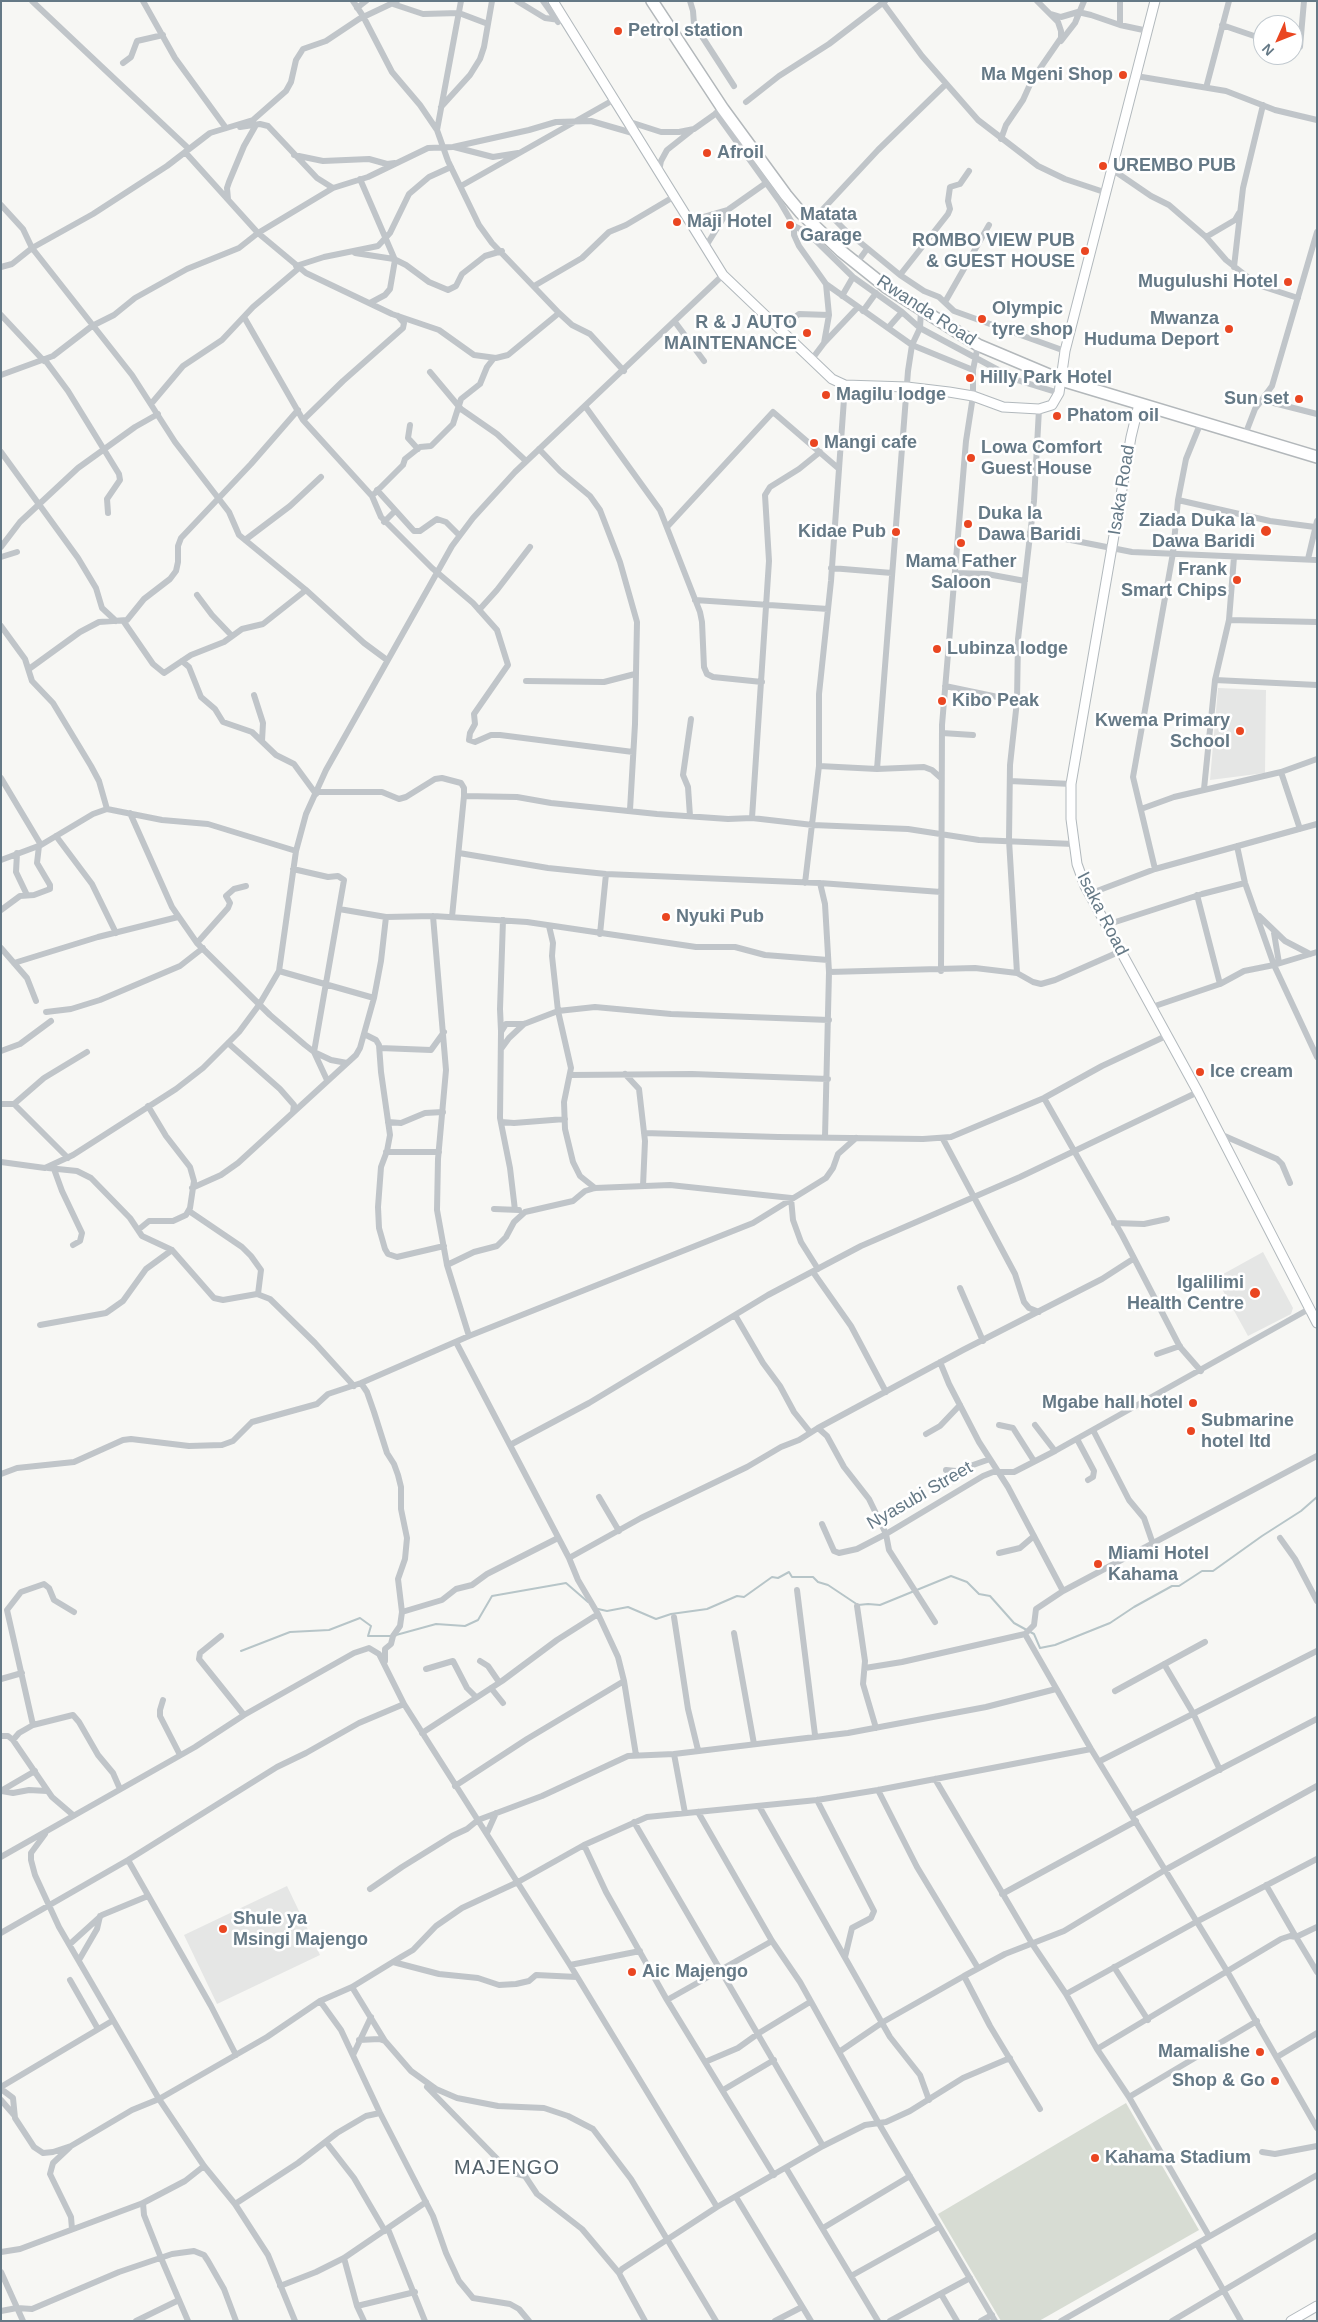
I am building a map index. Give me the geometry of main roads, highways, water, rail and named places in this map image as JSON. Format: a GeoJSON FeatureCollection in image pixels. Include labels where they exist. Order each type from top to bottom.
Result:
{"type":"FeatureCollection","features":[{"type":"Feature","properties":{"kind":"highway","name":"Rwanda Road"},"geometry":{"type":"LineString","coordinates":[[653,2],[720,111],[786,195],[811,222],[856,264],[977,351],[1061,380],[1317,457]]}},
{"type":"Feature","properties":{"kind":"waterway"},"geometry":{"type":"LineString","coordinates":[[598,1609],[607,1611],[628,1607],[656,1619],[671,1614],[707,1609],[737,1596],[744,1597],[772,1577],[778,1578],[789,1572],[792,1577],[813,1577],[818,1582],[828,1585],[858,1605],[880,1605],[951,1576],[967,1582],[979,1594],[990,1596],[1014,1623],[1034,1634],[1040,1648],[1055,1645],[1110,1623],[1172,1586],[1179,1586],[1202,1571],[1213,1571],[1301,1511],[1317,1497]]}},
{"type":"Feature","properties":{"kind":"waterway"},"geometry":{"type":"LineString","coordinates":[[396,1635],[436,1624],[465,1626],[478,1620],[492,1596],[566,1583],[588,1602]]}},
{"type":"Feature","properties":{"kind":"waterway"},"geometry":{"type":"LineString","coordinates":[[241,1651],[290,1632],[329,1630],[360,1618],[371,1626],[368,1636],[391,1636]]}},
{"type":"Feature","properties":{"kind":"place","name":"Petrol station"},"geometry":{"type":"Point","coordinates":[618,31]}},
{"type":"Feature","properties":{"kind":"place","name":"Ma Mgeni Shop"},"geometry":{"type":"Point","coordinates":[1123,75]}},
{"type":"Feature","properties":{"kind":"place","name":"Afroil"},"geometry":{"type":"Point","coordinates":[707,153]}},
{"type":"Feature","properties":{"kind":"place","name":"UREMBO PUB"},"geometry":{"type":"Point","coordinates":[1103,166]}},
{"type":"Feature","properties":{"kind":"place","name":"Maji Hotel"},"geometry":{"type":"Point","coordinates":[677,222]}},
{"type":"Feature","properties":{"kind":"place","name":"Matata Garage"},"geometry":{"type":"Point","coordinates":[790,225]}},
{"type":"Feature","properties":{"kind":"place","name":"ROMBO VIEW PUB & GUEST HOUSE"},"geometry":{"type":"Point","coordinates":[1085,251]}},
{"type":"Feature","properties":{"kind":"place","name":"Mugulushi Hotel"},"geometry":{"type":"Point","coordinates":[1288,282]}},
{"type":"Feature","properties":{"kind":"place","name":"Olympic tyre shop"},"geometry":{"type":"Point","coordinates":[982,319]}},
{"type":"Feature","properties":{"kind":"place","name":"Mwanza Huduma Deport"},"geometry":{"type":"Point","coordinates":[1229,329]}},
{"type":"Feature","properties":{"kind":"place","name":"R & J AUTO MAINTENANCE"},"geometry":{"type":"Point","coordinates":[807,333]}},
{"type":"Feature","properties":{"kind":"place","name":"Hilly Park Hotel"},"geometry":{"type":"Point","coordinates":[970,378]}},
{"type":"Feature","properties":{"kind":"place","name":"Magilu lodge"},"geometry":{"type":"Point","coordinates":[826,395]}},
{"type":"Feature","properties":{"kind":"place","name":"Sun set"},"geometry":{"type":"Point","coordinates":[1299,399]}},
{"type":"Feature","properties":{"kind":"place","name":"Phatom oil"},"geometry":{"type":"Point","coordinates":[1057,416]}},
{"type":"Feature","properties":{"kind":"place","name":"Mangi cafe"},"geometry":{"type":"Point","coordinates":[814,443]}},
{"type":"Feature","properties":{"kind":"place","name":"Lowa Comfort Guest House"},"geometry":{"type":"Point","coordinates":[971,458]}},
{"type":"Feature","properties":{"kind":"place","name":"Duka la Dawa Baridi"},"geometry":{"type":"Point","coordinates":[968,524]}},
{"type":"Feature","properties":{"kind":"place","name":"Ziada Duka la Dawa Baridi"},"geometry":{"type":"Point","coordinates":[1266,531]}},
{"type":"Feature","properties":{"kind":"place","name":"Kidae Pub"},"geometry":{"type":"Point","coordinates":[896,532]}},
{"type":"Feature","properties":{"kind":"place","name":"Mama Father Saloon"},"geometry":{"type":"Point","coordinates":[961,543]}},
{"type":"Feature","properties":{"kind":"place","name":"Frank Smart Chips"},"geometry":{"type":"Point","coordinates":[1237,580]}},
{"type":"Feature","properties":{"kind":"place","name":"Lubinza lodge"},"geometry":{"type":"Point","coordinates":[937,649]}},
{"type":"Feature","properties":{"kind":"place","name":"Kibo Peak"},"geometry":{"type":"Point","coordinates":[942,701]}},
{"type":"Feature","properties":{"kind":"place","name":"Kwema Primary School"},"geometry":{"type":"Point","coordinates":[1240,731]}},
{"type":"Feature","properties":{"kind":"place","name":"Nyuki Pub"},"geometry":{"type":"Point","coordinates":[666,917]}},
{"type":"Feature","properties":{"kind":"place","name":"Ice cream"},"geometry":{"type":"Point","coordinates":[1200,1072]}},
{"type":"Feature","properties":{"kind":"place","name":"Igalilimi Health Centre"},"geometry":{"type":"Point","coordinates":[1255,1293]}},
{"type":"Feature","properties":{"kind":"place","name":"Mgabe hall hotel"},"geometry":{"type":"Point","coordinates":[1193,1403]}},
{"type":"Feature","properties":{"kind":"place","name":"Submarine hotel ltd"},"geometry":{"type":"Point","coordinates":[1191,1431]}},
{"type":"Feature","properties":{"kind":"place","name":"Miami Hotel Kahama"},"geometry":{"type":"Point","coordinates":[1098,1564]}},
{"type":"Feature","properties":{"kind":"place","name":"Shule ya Msingi Majengo"},"geometry":{"type":"Point","coordinates":[223,1929]}},
{"type":"Feature","properties":{"kind":"place","name":"Aic Majengo"},"geometry":{"type":"Point","coordinates":[632,1972]}},
{"type":"Feature","properties":{"kind":"place","name":"Mamalishe"},"geometry":{"type":"Point","coordinates":[1260,2052]}},
{"type":"Feature","properties":{"kind":"place","name":"Shop & Go"},"geometry":{"type":"Point","coordinates":[1275,2081]}},
{"type":"Feature","properties":{"kind":"place","name":"Kahama Stadium"},"geometry":{"type":"Point","coordinates":[1095,2158]}},
{"type":"Feature","properties":{"kind":"district","name":"MAJENGO"},"geometry":{"type":"Point","coordinates":[507,2168]}}]}
